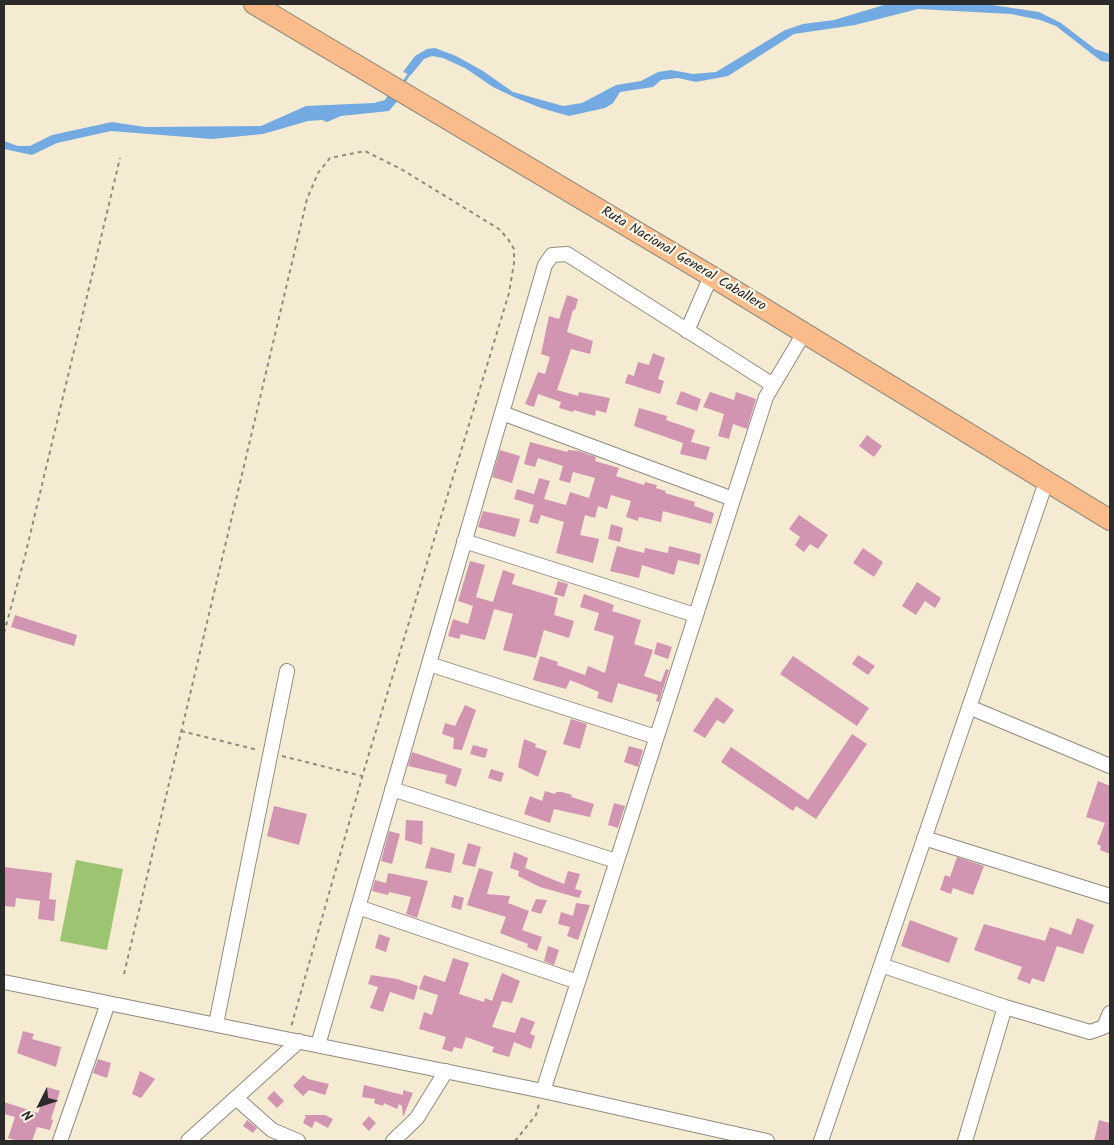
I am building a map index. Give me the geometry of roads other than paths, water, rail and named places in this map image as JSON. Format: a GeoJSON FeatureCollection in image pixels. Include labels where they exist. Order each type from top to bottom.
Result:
{"type":"FeatureCollection","features":[{"type":"Feature","properties":{"kind":"highway","name":"Ruta Nacional General Caballero"},"geometry":{"type":"LineString","coordinates":[[254,4],[711,276],[1110,520]]}},
{"type":"Feature","properties":{"kind":"street"},"geometry":{"type":"LineString","coordinates":[[318,1045],[545,265],[552,256],[567,254],[773,385]]}},
{"type":"Feature","properties":{"kind":"street"},"geometry":{"type":"LineString","coordinates":[[687,331],[711,276]]}},
{"type":"Feature","properties":{"kind":"street"},"geometry":{"type":"LineString","coordinates":[[542,1091],[766,397],[804,333]]}},
{"type":"Feature","properties":{"kind":"street"},"geometry":{"type":"LineString","coordinates":[[502,412],[733,498]]}},
{"type":"Feature","properties":{"kind":"street"},"geometry":{"type":"LineString","coordinates":[[821,1141],[1046,482]]}},
{"type":"Feature","properties":{"kind":"street"},"geometry":{"type":"LineString","coordinates":[[464,541],[696,615]]}},
{"type":"Feature","properties":{"kind":"street"},"geometry":{"type":"LineString","coordinates":[[429,664],[656,737]]}},
{"type":"Feature","properties":{"kind":"street"},"geometry":{"type":"LineString","coordinates":[[216,1024],[287,671]]}},
{"type":"Feature","properties":{"kind":"street"},"geometry":{"type":"LineString","coordinates":[[969,708],[1110,766]]}},
{"type":"Feature","properties":{"kind":"street"},"geometry":{"type":"LineString","coordinates":[[392,789],[616,861]]}},
{"type":"Feature","properties":{"kind":"street"},"geometry":{"type":"LineString","coordinates":[[924,838],[1110,896]]}},
{"type":"Feature","properties":{"kind":"street"},"geometry":{"type":"LineString","coordinates":[[358,907],[578,982]]}},
{"type":"Feature","properties":{"kind":"street"},"geometry":{"type":"LineString","coordinates":[[881,965],[1090,1032],[1104,1027],[1110,1013]]}},
{"type":"Feature","properties":{"kind":"street"},"geometry":{"type":"LineString","coordinates":[[4,982],[542,1091],[767,1141]]}},
{"type":"Feature","properties":{"kind":"street"},"geometry":{"type":"LineString","coordinates":[[60,1141],[108,1003]]}},
{"type":"Feature","properties":{"kind":"street"},"geometry":{"type":"LineString","coordinates":[[965,1141],[1005,1006]]}},
{"type":"Feature","properties":{"kind":"street"},"geometry":{"type":"LineString","coordinates":[[188,1141],[236,1098],[293,1040]]}},
{"type":"Feature","properties":{"kind":"street"},"geometry":{"type":"LineString","coordinates":[[393,1141],[417,1118],[446,1071]]}},
{"type":"Feature","properties":{"kind":"street"},"geometry":{"type":"LineString","coordinates":[[236,1098],[272,1130],[298,1141]]}},
{"type":"Feature","properties":{"kind":"water"},"geometry":{"type":"Polygon","coordinates":[[[986,4],[1039,12],[1061,23],[1095,49],[1110,54],[1110,62],[1101,61],[1056,26],[1040,20],[1011,14],[918,9],[855,25],[794,34],[728,76],[696,82],[678,78],[661,80],[653,87],[620,92],[613,103],[605,108],[569,116],[516,98],[493,87],[465,68],[443,58],[432,56],[424,59],[411,75],[403,72],[415,56],[427,49],[435,48],[456,56],[483,71],[513,92],[563,106],[582,103],[616,85],[641,81],[658,72],[671,70],[693,74],[716,72],[785,30],[803,24],[834,20],[884,5],[986,4]]]}},
{"type":"Feature","properties":{"kind":"water"},"geometry":{"type":"Polygon","coordinates":[[[389,93],[399,99],[389,111],[341,116],[327,122],[322,120],[308,121],[263,134],[212,139],[111,131],[57,143],[32,155],[4,149],[4,141],[18,146],[30,146],[52,135],[112,122],[145,127],[261,126],[306,106],[374,103],[385,100],[389,93]]]}},
{"type":"Feature","properties":{"kind":"waterway"},"geometry":{"type":"LineString","coordinates":[[402,85],[411,71]]}}]}
